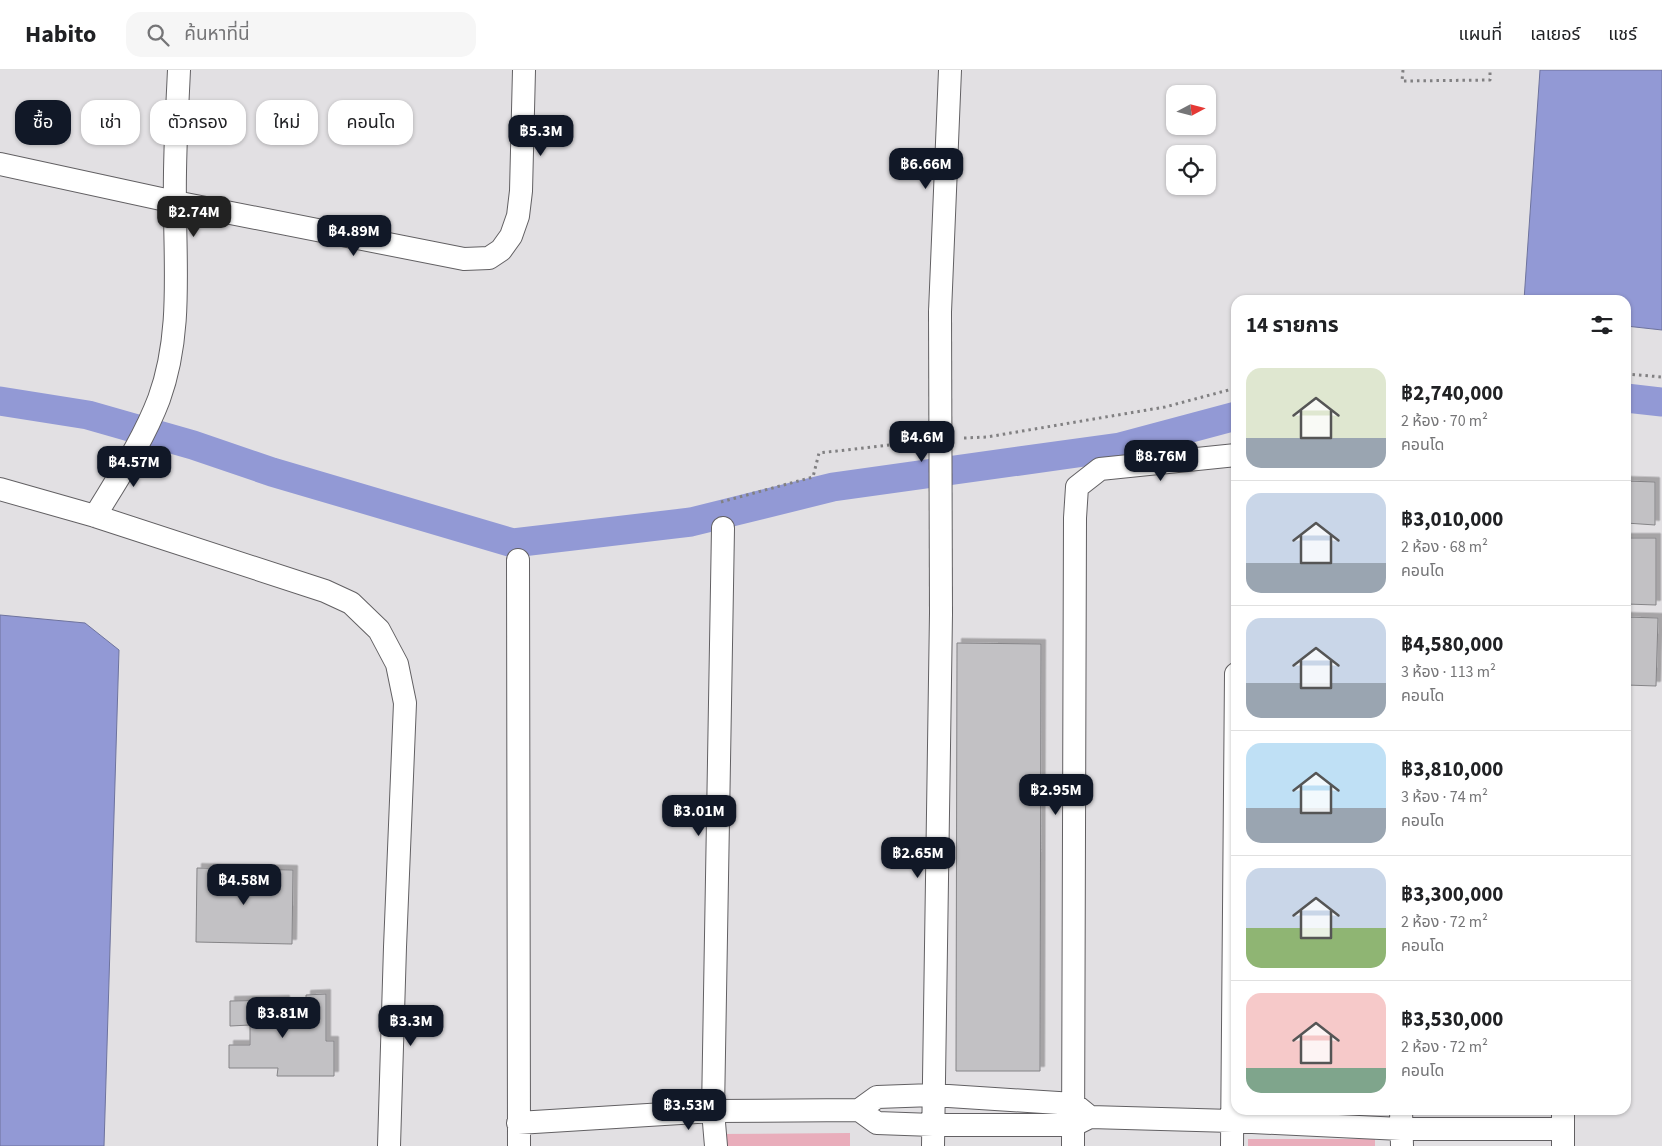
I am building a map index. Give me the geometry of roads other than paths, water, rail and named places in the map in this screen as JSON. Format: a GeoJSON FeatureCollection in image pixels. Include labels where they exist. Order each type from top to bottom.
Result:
{"type":"FeatureCollection","features":[{"type":"Feature","properties":{"kind":"street"},"geometry":{"type":"LineString","coordinates":[[95,516],[141,441],[159,398],[172,348],[176,299],[174,202],[178,70]]}},
{"type":"Feature","properties":{"kind":"street"},"geometry":{"type":"LineString","coordinates":[[0,164],[174,202],[464,259],[489,258],[501,250],[511,236],[518,216],[521,191],[524,70]]}},
{"type":"Feature","properties":{"kind":"street"},"geometry":{"type":"LineString","coordinates":[[933,1136],[941,613],[940,312],[950,70]]}},
{"type":"Feature","properties":{"kind":"street"},"geometry":{"type":"LineString","coordinates":[[1078,1123],[1075,528],[1077,487],[1100,469],[1231,456]]}},
{"type":"Feature","properties":{"kind":"street"},"geometry":{"type":"LineString","coordinates":[[0,490],[95,516],[325,591],[351,604],[378,630],[397,664],[405,703],[395,947],[390,1146]]}},
{"type":"Feature","properties":{"kind":"street"},"geometry":{"type":"LineString","coordinates":[[716,1146],[713,1111],[723,528]]}},
{"type":"Feature","properties":{"kind":"street"},"geometry":{"type":"LineString","coordinates":[[518,560],[518,1146]]}},
{"type":"Feature","properties":{"kind":"street"},"geometry":{"type":"LineString","coordinates":[[518,1123],[713,1111],[859,1110],[877,1097],[933,1095],[1078,1123]]}},
{"type":"Feature","properties":{"kind":"street"},"geometry":{"type":"LineString","coordinates":[[859,1110],[877,1124],[933,1136],[1078,1123],[1232,1121],[1401,1128],[1563,1128]]}},
{"type":"Feature","properties":{"kind":"street"},"geometry":{"type":"LineString","coordinates":[[1232,1115],[1232,1146]]}},
{"type":"Feature","properties":{"kind":"water"},"geometry":{"type":"Polygon","coordinates":[[[1540,70],[1662,70],[1662,330],[1631,327],[1631,295],[1524,295],[1540,70]]]}},
{"type":"Feature","properties":{"kind":"water"},"geometry":{"type":"Polygon","coordinates":[[[0,615],[85,623],[119,650],[104,1146],[0,1146],[0,615]]]}},
{"type":"Feature","properties":{"kind":"waterway"},"geometry":{"type":"LineString","coordinates":[[1631,399],[1662,402]]}},
{"type":"Feature","properties":{"kind":"waterway"},"geometry":{"type":"LineString","coordinates":[[0,401],[88,415],[193,445],[272,472],[513,543],[691,522],[833,487],[1120,447],[1231,417]]}}]}
